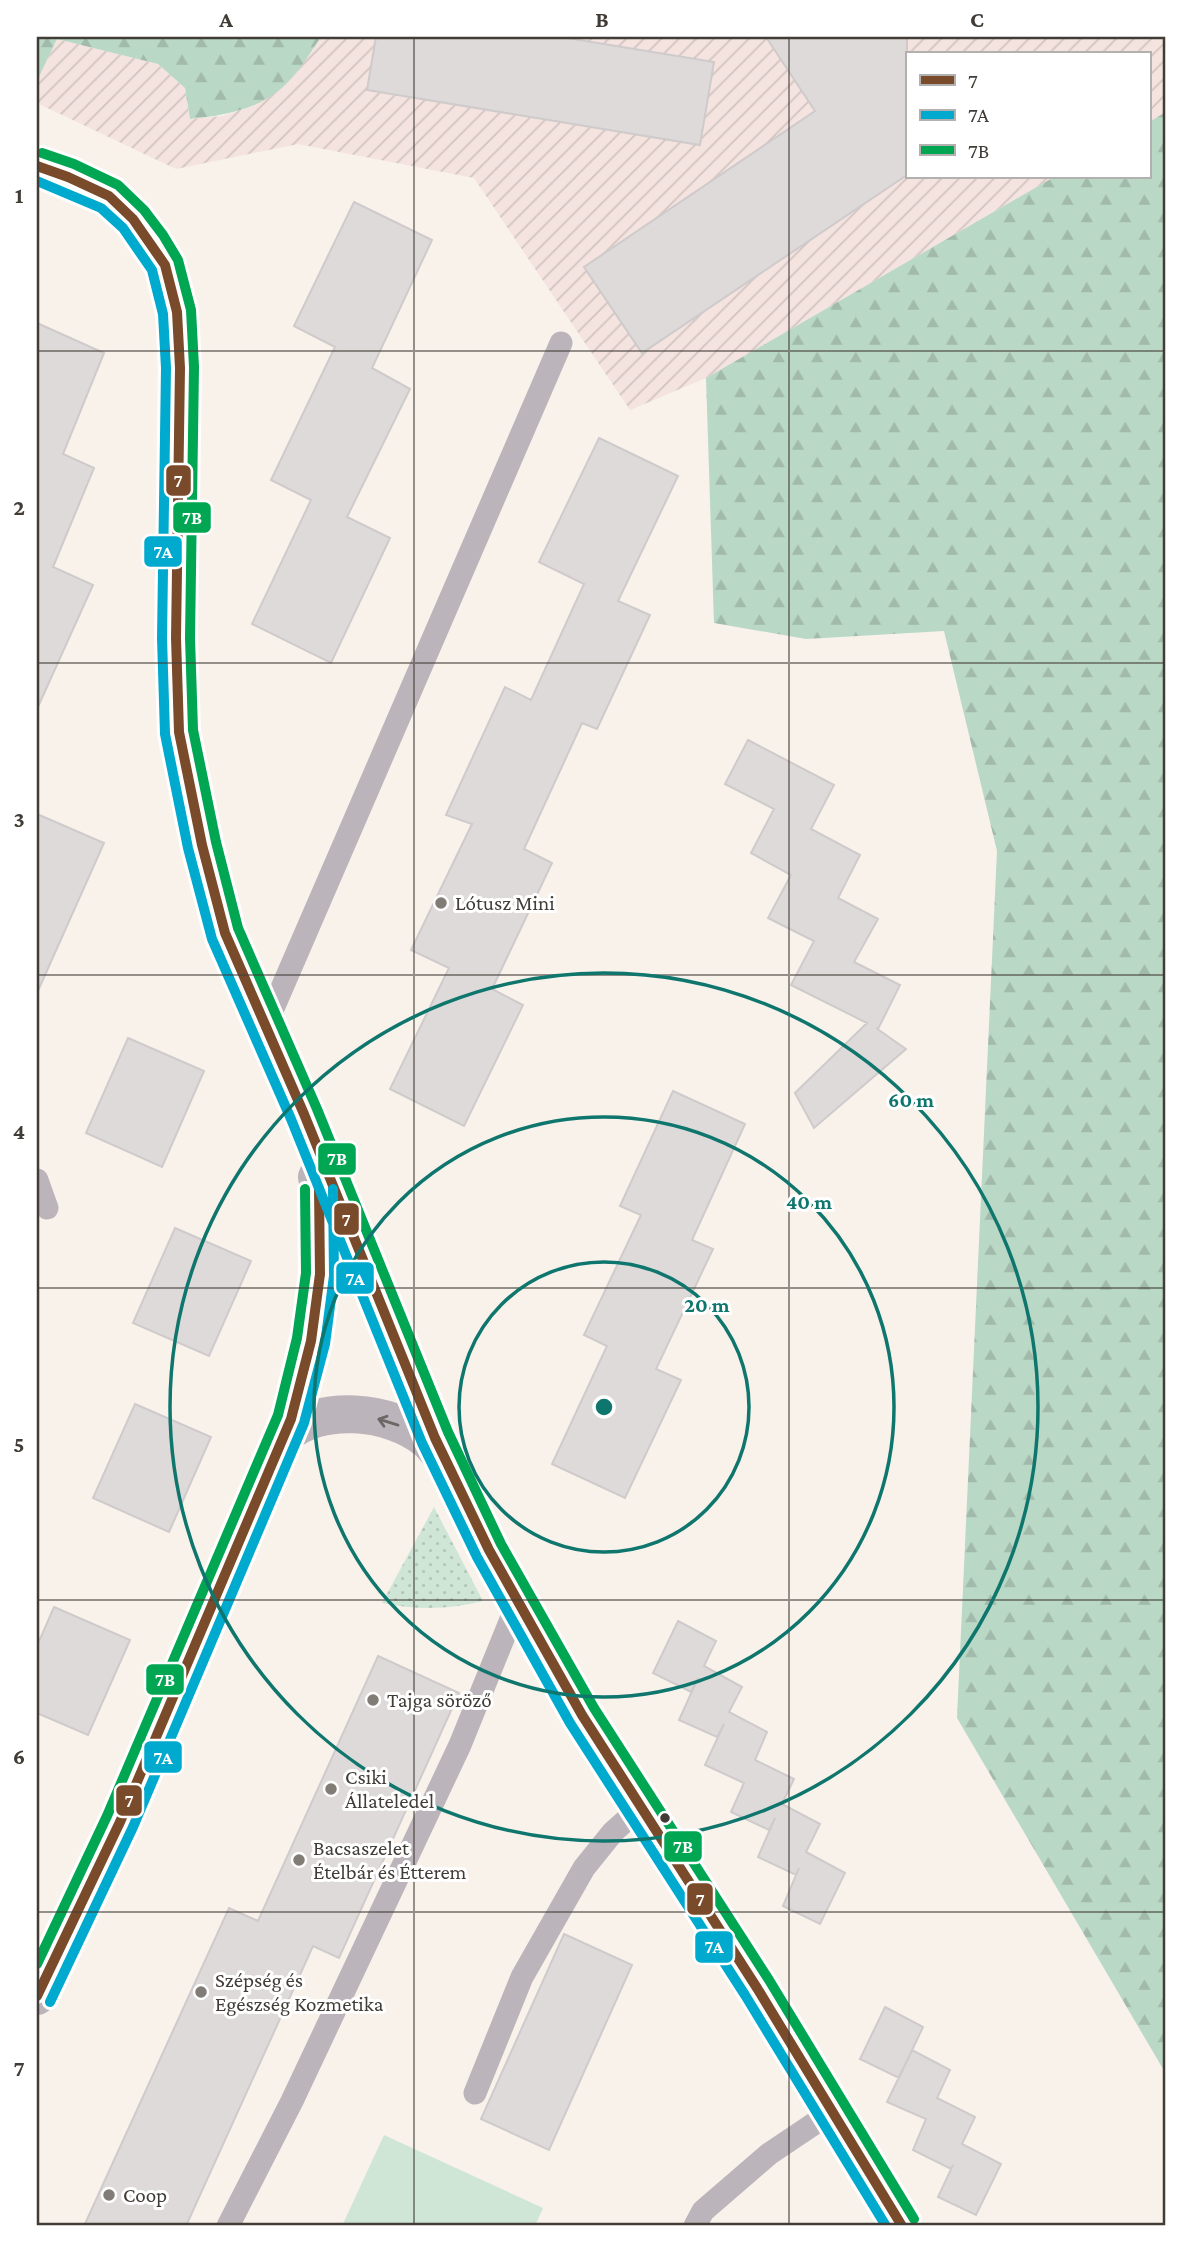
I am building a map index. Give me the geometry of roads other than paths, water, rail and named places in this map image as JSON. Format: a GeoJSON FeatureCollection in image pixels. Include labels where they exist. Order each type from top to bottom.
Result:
{"type":"FeatureCollection","features":[{"type":"Feature","properties":{"kind":"street"},"geometry":{"type":"LineString","coordinates":[[37,166],[100,190],[121,205],[151,242],[165,265],[177,312],[180,368],[176,638],[179,732],[202,845],[225,933],[304,1114],[444,1459],[518,1602],[582,1715],[833,2111],[902,2226]]}},
{"type":"Feature","properties":{"kind":"street"},"geometry":{"type":"LineString","coordinates":[[37,1996],[120,1822],[291,1419],[311,1341],[320,1274],[320,1195],[304,1114]]}},
{"type":"Feature","properties":{"kind":"street"},"geometry":{"type":"LineString","coordinates":[[284,1436],[293,1427],[315,1417],[360,1415],[411,1430],[428,1441],[444,1459]]}},
{"type":"Feature","properties":{"kind":"lane"},"geometry":{"type":"LineString","coordinates":[[265,1027],[561,343]]}},
{"type":"Feature","properties":{"kind":"lane"},"geometry":{"type":"LineString","coordinates":[[37,1180],[47,1208]]}},
{"type":"Feature","properties":{"kind":"lane"},"geometry":{"type":"LineString","coordinates":[[228,2226],[292,2101],[460,1745],[518,1602]]}},
{"type":"Feature","properties":{"kind":"lane"},"geometry":{"type":"LineString","coordinates":[[475,2094],[522,1977],[584,1868],[613,1832],[641,1807]]}},
{"type":"Feature","properties":{"kind":"lane"},"geometry":{"type":"LineString","coordinates":[[695,2226],[703,2211],[769,2154],[833,2111]]}},
{"type":"Feature","properties":{"kind":"place","name":"Lótusz Mini"},"geometry":{"type":"Point","coordinates":[441,903]}},
{"type":"Feature","properties":{"kind":"place","name":"Tajga söröző"},"geometry":{"type":"Point","coordinates":[373,1700]}},
{"type":"Feature","properties":{"kind":"place","name":"Csiki Állateledel"},"geometry":{"type":"Point","coordinates":[331,1789]}},
{"type":"Feature","properties":{"kind":"place","name":"Bacsaszelet Ételbár és Étterem"},"geometry":{"type":"Point","coordinates":[299,1860]}},
{"type":"Feature","properties":{"kind":"place","name":"Szépség és Egészség Kozmetika"},"geometry":{"type":"Point","coordinates":[201,1992]}},
{"type":"Feature","properties":{"kind":"place","name":"Coop"},"geometry":{"type":"Point","coordinates":[109,2195]}}]}
